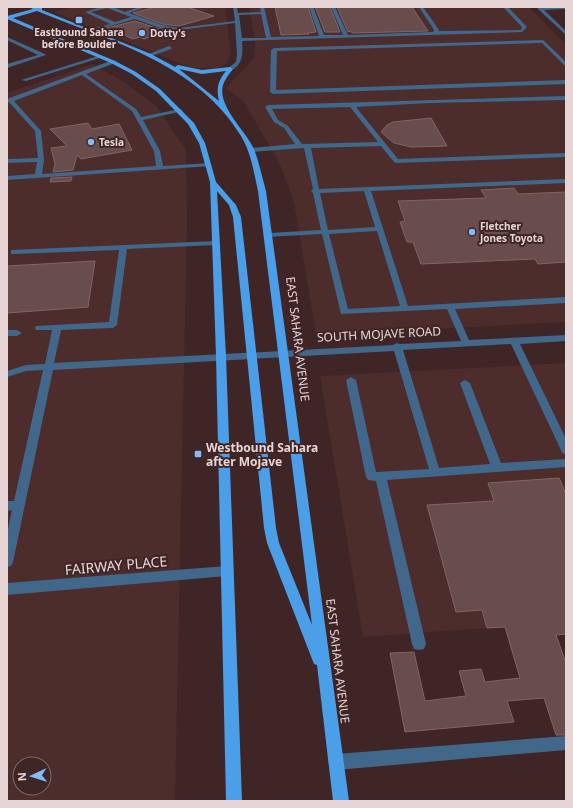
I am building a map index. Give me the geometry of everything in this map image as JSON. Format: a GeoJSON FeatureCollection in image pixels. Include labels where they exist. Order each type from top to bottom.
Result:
{"type":"FeatureCollection","features":[{"type":"Feature","properties":{"kind":"main road","name":"EAST SAHARA AVENUE"},"geometry":{"type":"LineString","coordinates":[[31,7],[149,55],[167,64],[193,81],[226,111],[244,136],[251,150],[260,179],[285,352],[341,801]]}},
{"type":"Feature","properties":{"kind":"main road"},"geometry":{"type":"LineString","coordinates":[[8,18],[46,7]]}},
{"type":"Feature","properties":{"kind":"main road"},"geometry":{"type":"LineString","coordinates":[[8,18],[113,62],[134,73],[158,90],[191,123],[202,142],[209,165],[213,182],[221,356],[234,801]]}},
{"type":"Feature","properties":{"kind":"main road"},"geometry":{"type":"LineString","coordinates":[[167,64],[197,71],[230,69]]}},
{"type":"Feature","properties":{"kind":"main road"},"geometry":{"type":"LineString","coordinates":[[226,111],[218,88],[220,82],[230,69]]}},
{"type":"Feature","properties":{"kind":"main road"},"geometry":{"type":"LineString","coordinates":[[213,182],[232,205],[237,217],[270,528],[273,543],[325,672]]}},
{"type":"Feature","properties":{"kind":"street"},"geometry":{"type":"LineString","coordinates":[[106,7],[87,12],[115,24]]}},
{"type":"Feature","properties":{"kind":"street"},"geometry":{"type":"LineString","coordinates":[[109,7],[164,27],[179,29],[221,22],[237,22]]}},
{"type":"Feature","properties":{"kind":"street"},"geometry":{"type":"LineString","coordinates":[[125,13],[144,7]]}},
{"type":"Feature","properties":{"kind":"street"},"geometry":{"type":"LineString","coordinates":[[216,7],[224,7]]}},
{"type":"Feature","properties":{"kind":"street"},"geometry":{"type":"LineString","coordinates":[[230,69],[238,62],[239,40],[235,7]]}},
{"type":"Feature","properties":{"kind":"street"},"geometry":{"type":"LineString","coordinates":[[262,7],[269,39]]}},
{"type":"Feature","properties":{"kind":"street"},"geometry":{"type":"LineString","coordinates":[[310,7],[322,37]]}},
{"type":"Feature","properties":{"kind":"street"},"geometry":{"type":"LineString","coordinates":[[333,7],[346,36]]}},
{"type":"Feature","properties":{"kind":"street"},"geometry":{"type":"LineString","coordinates":[[422,7],[437,30],[434,33]]}},
{"type":"Feature","properties":{"kind":"street"},"geometry":{"type":"LineString","coordinates":[[239,40],[524,30],[525,27],[505,7]]}},
{"type":"Feature","properties":{"kind":"street"},"geometry":{"type":"LineString","coordinates":[[539,8],[566,8]]}},
{"type":"Feature","properties":{"kind":"street"},"geometry":{"type":"LineString","coordinates":[[539,8],[566,34]]}},
{"type":"Feature","properties":{"kind":"street"},"geometry":{"type":"LineString","coordinates":[[236,14],[264,13]]}},
{"type":"Feature","properties":{"kind":"street"},"geometry":{"type":"LineString","coordinates":[[91,31],[137,18]]}},
{"type":"Feature","properties":{"kind":"street"},"geometry":{"type":"LineString","coordinates":[[7,38],[43,55],[7,66]]}},
{"type":"Feature","properties":{"kind":"street"},"geometry":{"type":"LineString","coordinates":[[566,64],[543,41],[274,50],[273,92],[346,99],[430,101],[566,98]]}},
{"type":"Feature","properties":{"kind":"street"},"geometry":{"type":"LineString","coordinates":[[149,55],[169,48]]}},
{"type":"Feature","properties":{"kind":"street"},"geometry":{"type":"LineString","coordinates":[[24,80],[100,56]]}},
{"type":"Feature","properties":{"kind":"street"},"geometry":{"type":"LineString","coordinates":[[38,176],[41,160],[38,131],[9,100],[113,62]]}},
{"type":"Feature","properties":{"kind":"street"},"geometry":{"type":"LineString","coordinates":[[82,73],[134,110],[157,151],[160,168]]}},
{"type":"Feature","properties":{"kind":"street"},"geometry":{"type":"LineString","coordinates":[[566,82],[346,99],[268,107],[276,121],[286,127],[304,146],[316,190],[344,312],[566,300]]}},
{"type":"Feature","properties":{"kind":"street"},"geometry":{"type":"LineString","coordinates":[[346,99],[396,161],[566,155]]}},
{"type":"Feature","properties":{"kind":"street"},"geometry":{"type":"LineString","coordinates":[[139,119],[180,111]]}},
{"type":"Feature","properties":{"kind":"street"},"geometry":{"type":"LineString","coordinates":[[251,150],[304,146],[383,144]]}},
{"type":"Feature","properties":{"kind":"street"},"geometry":{"type":"LineString","coordinates":[[7,161],[41,160]]}},
{"type":"Feature","properties":{"kind":"street"},"geometry":{"type":"LineString","coordinates":[[7,178],[209,165]]}},
{"type":"Feature","properties":{"kind":"street"},"geometry":{"type":"LineString","coordinates":[[316,190],[566,181]]}},
{"type":"Feature","properties":{"kind":"street"},"geometry":{"type":"LineString","coordinates":[[367,188],[405,309]]}},
{"type":"Feature","properties":{"kind":"street"},"geometry":{"type":"LineString","coordinates":[[268,235],[380,229]]}},
{"type":"Feature","properties":{"kind":"street"},"geometry":{"type":"LineString","coordinates":[[14,252],[216,243]]}},
{"type":"Feature","properties":{"kind":"street"},"geometry":{"type":"LineString","coordinates":[[39,328],[113,325],[123,247]]}},
{"type":"Feature","properties":{"kind":"street"},"geometry":{"type":"LineString","coordinates":[[450,306],[466,343]]}},
{"type":"Feature","properties":{"kind":"street"},"geometry":{"type":"LineString","coordinates":[[7,562],[57,328]]}},
{"type":"Feature","properties":{"kind":"street"},"geometry":{"type":"LineString","coordinates":[[7,333],[17,333]]}},
{"type":"Feature","properties":{"kind":"street","name":"SOUTH MOJAVE ROAD"},"geometry":{"type":"LineString","coordinates":[[7,374],[26,368],[48,366],[566,338]]}},
{"type":"Feature","properties":{"kind":"street"},"geometry":{"type":"LineString","coordinates":[[514,340],[566,450]]}},
{"type":"Feature","properties":{"kind":"street"},"geometry":{"type":"LineString","coordinates":[[397,346],[435,472]]}},
{"type":"Feature","properties":{"kind":"street"},"geometry":{"type":"LineString","coordinates":[[350,380],[372,477],[566,463]]}},
{"type":"Feature","properties":{"kind":"street"},"geometry":{"type":"LineString","coordinates":[[465,383],[497,468]]}},
{"type":"Feature","properties":{"kind":"street"},"geometry":{"type":"LineString","coordinates":[[380,476],[419,644]]}},
{"type":"Feature","properties":{"kind":"street"},"geometry":{"type":"LineString","coordinates":[[7,506],[19,505]]}},
{"type":"Feature","properties":{"kind":"street","name":"FAIRWAY PLACE"},"geometry":{"type":"LineString","coordinates":[[7,589],[227,571]]}},
{"type":"Feature","properties":{"kind":"street"},"geometry":{"type":"LineString","coordinates":[[336,762],[566,743]]}},
{"type":"Feature","properties":{"kind":"shaded area"},"geometry":{"type":"Polygon","coordinates":[[[72,7],[225,7],[231,54],[226,64],[218,68],[195,68],[184,65],[54,12],[72,7]]]}},
{"type":"Feature","properties":{"kind":"shaded area"},"geometry":{"type":"Polygon","coordinates":[[[249,7],[529,7],[566,45],[566,322],[316,335],[294,202],[279,162],[244,102],[226,88],[254,58],[255,42],[249,7]]]}},
{"type":"Feature","properties":{"kind":"shaded area"},"geometry":{"type":"Polygon","coordinates":[[[93,64],[124,82],[155,105],[186,150],[187,222],[175,801],[7,801],[7,93],[93,64]]]}},
{"type":"Feature","properties":{"kind":"shaded area"},"geometry":{"type":"Polygon","coordinates":[[[566,363],[566,622],[363,637],[320,376],[566,363]]]}},
{"type":"Feature","properties":{"kind":"building"},"geometry":{"type":"Polygon","coordinates":[[[156,7],[187,7],[214,16],[179,26],[162,24],[133,13],[156,7]]]}},
{"type":"Feature","properties":{"kind":"building"},"geometry":{"type":"Polygon","coordinates":[[[275,7],[308,7],[316,32],[308,33],[309,34],[281,35],[275,7]]]}},
{"type":"Feature","properties":{"kind":"building"},"geometry":{"type":"Polygon","coordinates":[[[315,7],[330,7],[340,32],[325,32],[315,7]]]}},
{"type":"Feature","properties":{"kind":"building"},"geometry":{"type":"Polygon","coordinates":[[[337,7],[412,7],[428,31],[348,32],[337,7]]]}},
{"type":"Feature","properties":{"kind":"building"},"geometry":{"type":"Polygon","coordinates":[[[135,21],[159,29],[169,30],[144,39],[140,37],[133,39],[107,28],[135,21]]]}},
{"type":"Feature","properties":{"kind":"building"},"geometry":{"type":"Polygon","coordinates":[[[431,118],[447,146],[411,147],[394,143],[381,132],[387,125],[393,122],[431,118]]]}},
{"type":"Feature","properties":{"kind":"building","name":"Tesla"},"geometry":{"type":"Polygon","coordinates":[[[88,123],[92,129],[119,124],[132,150],[81,159],[77,155],[73,170],[53,172],[55,164],[51,148],[67,146],[50,129],[88,123]]]}},
{"type":"Feature","properties":{"kind":"building"},"geometry":{"type":"Polygon","coordinates":[[[72,177],[71,181],[50,182],[51,178],[72,177]]]}},
{"type":"Feature","properties":{"kind":"building","name":"Fletcher Jones Toyota"},"geometry":{"type":"Polygon","coordinates":[[[514,188],[518,194],[566,192],[566,262],[538,264],[535,259],[421,264],[413,242],[407,242],[400,222],[405,221],[398,201],[486,198],[481,190],[514,188]]]}},
{"type":"Feature","properties":{"kind":"building"},"geometry":{"type":"Polygon","coordinates":[[[95,261],[88,307],[7,313],[7,266],[95,261]]]}},
{"type":"Feature","properties":{"kind":"building"},"geometry":{"type":"Polygon","coordinates":[[[559,478],[566,494],[566,634],[556,635],[566,663],[566,735],[556,735],[544,698],[507,701],[514,722],[405,732],[390,653],[414,652],[425,701],[466,696],[459,671],[481,669],[485,682],[520,678],[505,627],[487,628],[482,610],[456,612],[427,505],[494,501],[488,483],[559,478]]]}},
{"type":"Feature","properties":{"kind":"place","name":"Eastbound Sahara before Boulder"},"geometry":{"type":"Point","coordinates":[79,20]}},
{"type":"Feature","properties":{"kind":"place","name":"Dotty's"},"geometry":{"type":"Point","coordinates":[142,33]}},
{"type":"Feature","properties":{"kind":"place","name":"Tesla"},"geometry":{"type":"Point","coordinates":[91,142]}},
{"type":"Feature","properties":{"kind":"place","name":"Fletcher Jones Toyota"},"geometry":{"type":"Point","coordinates":[472,232]}},
{"type":"Feature","properties":{"kind":"place","name":"Westbound Sahara after Mojave"},"geometry":{"type":"Point","coordinates":[198,454]}}]}
